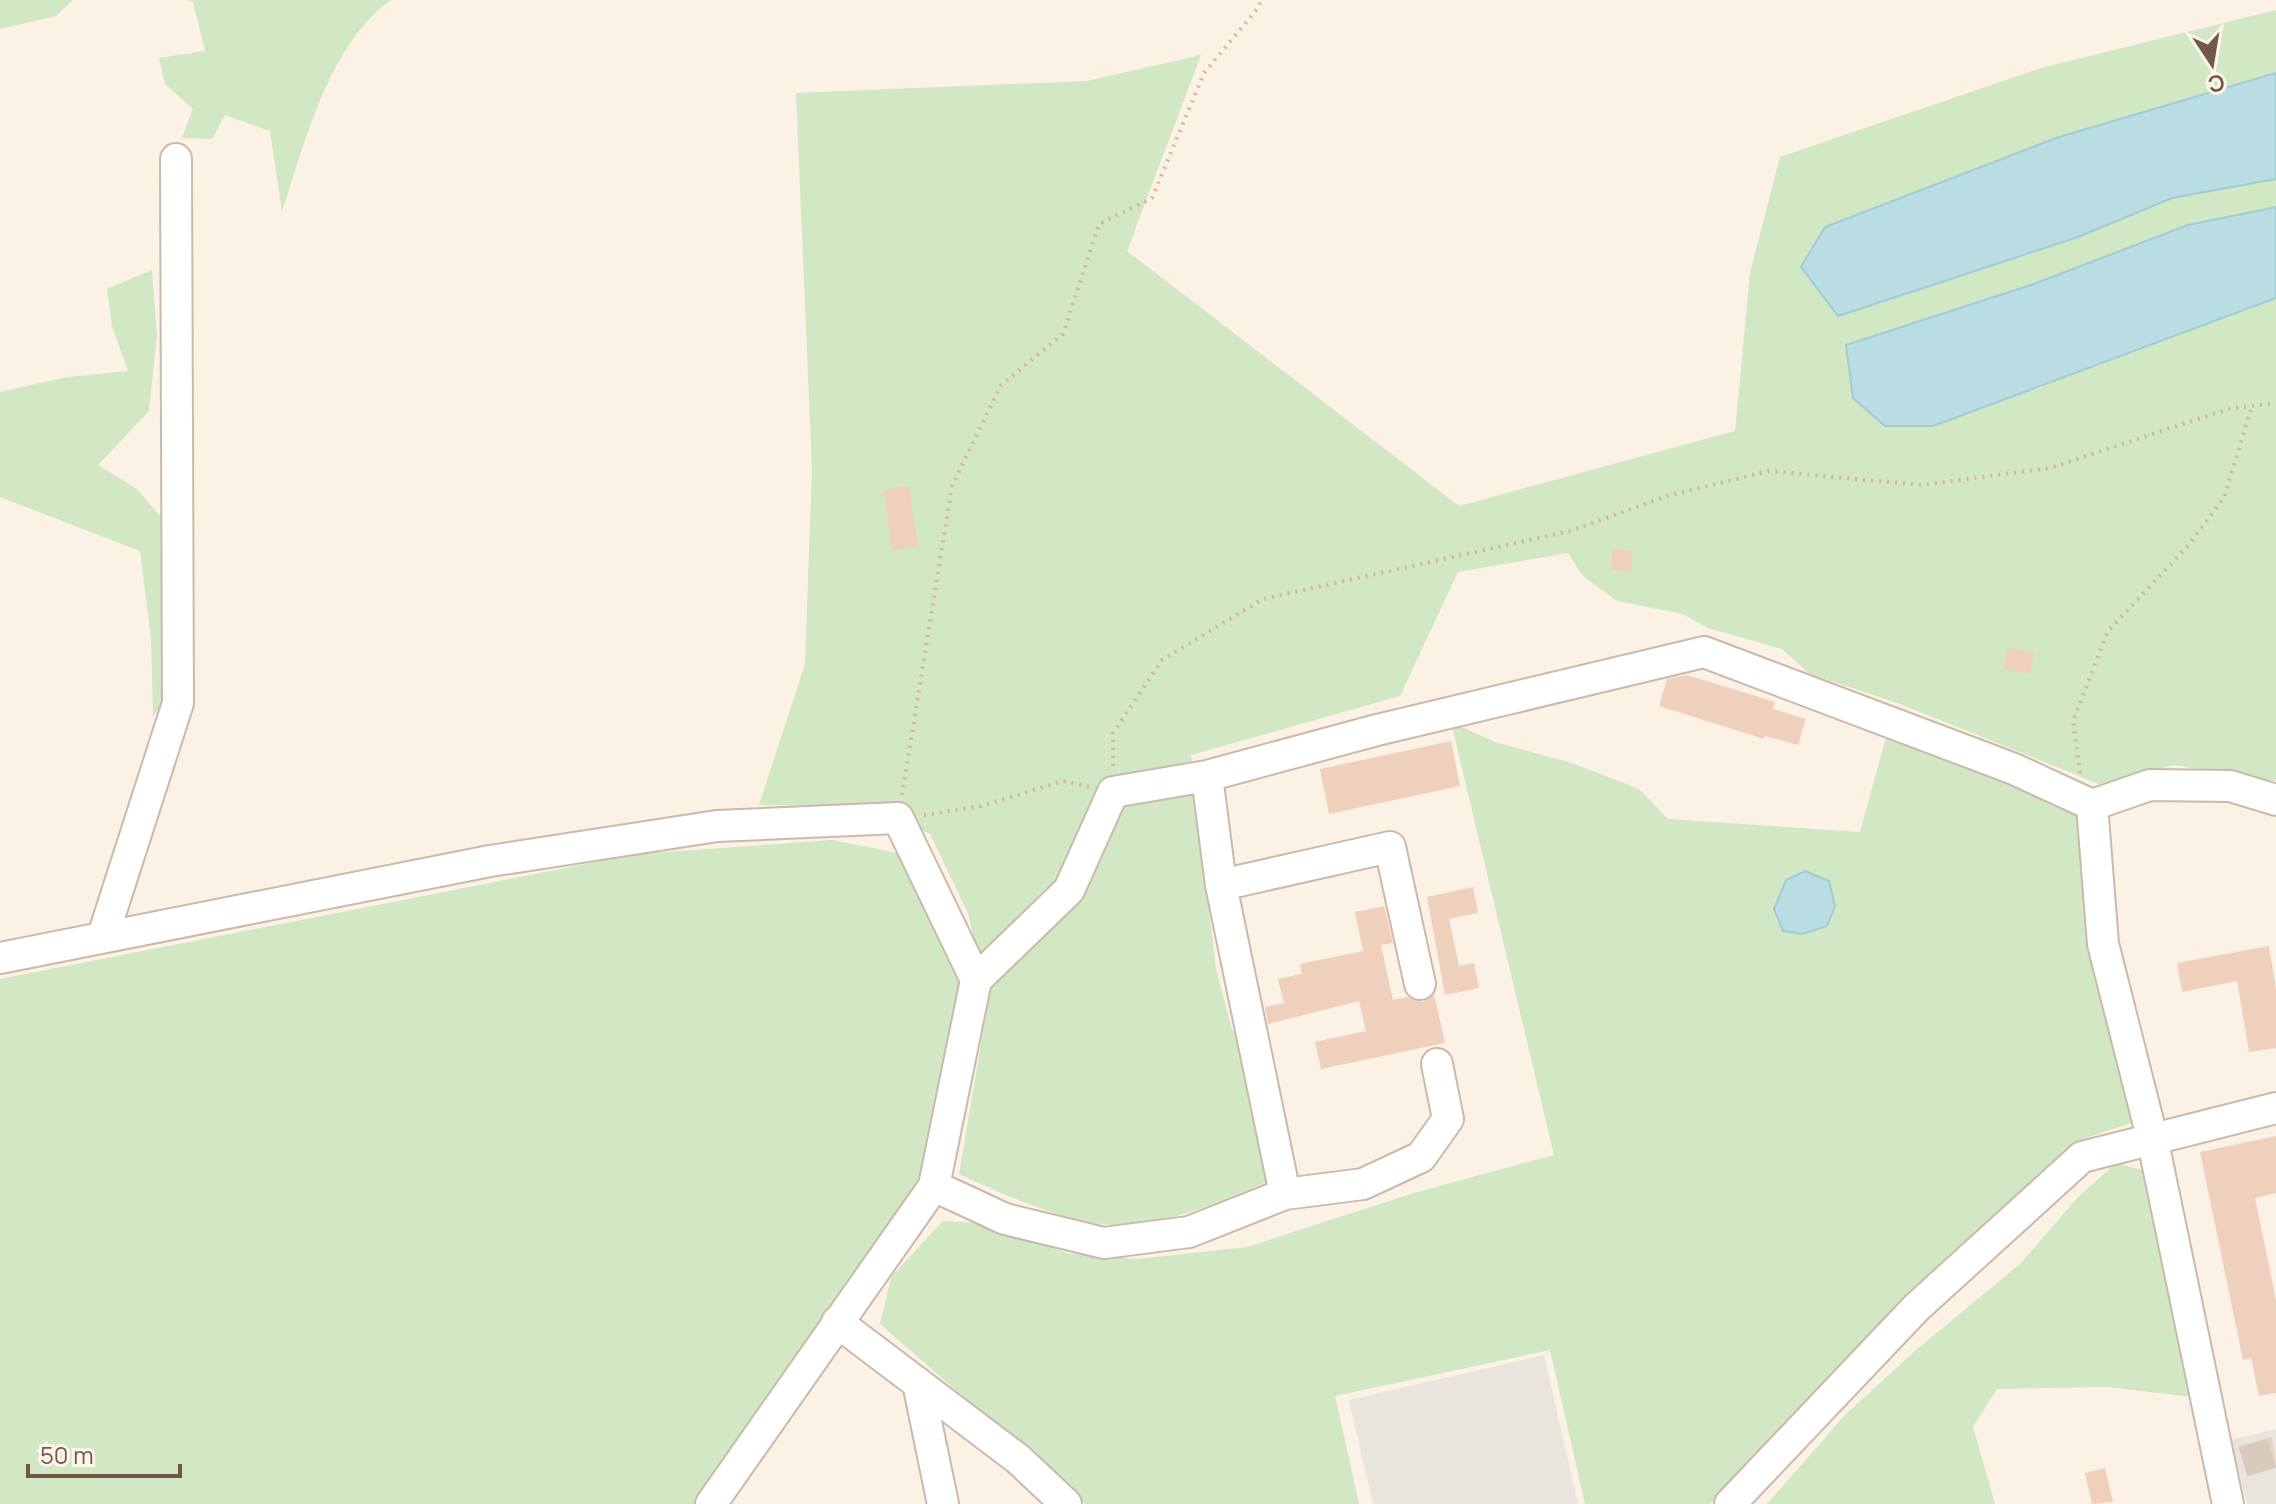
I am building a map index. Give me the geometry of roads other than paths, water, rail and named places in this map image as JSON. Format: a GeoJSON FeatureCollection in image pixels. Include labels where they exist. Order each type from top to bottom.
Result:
{"type":"FeatureCollection","features":[{"type":"Feature","properties":{"kind":"street"},"geometry":{"type":"LineString","coordinates":[[103,936],[178,703],[176,159]]}},
{"type":"Feature","properties":{"kind":"street"},"geometry":{"type":"LineString","coordinates":[[711,1504],[934,1186],[976,980],[1069,890],[1113,792],[1207,776],[1377,730],[1704,652],[2014,769],[2092,805],[2150,785],[2230,786],[2276,800]]}},
{"type":"Feature","properties":{"kind":"street"},"geometry":{"type":"LineString","coordinates":[[1207,776],[1221,885],[1285,1194]]}},
{"type":"Feature","properties":{"kind":"street"},"geometry":{"type":"LineString","coordinates":[[2092,805],[2103,944],[2232,1465],[2228,1504]]}},
{"type":"Feature","properties":{"kind":"street"},"geometry":{"type":"LineString","coordinates":[[0,958],[490,861],[717,826],[898,818],[976,980]]}},
{"type":"Feature","properties":{"kind":"street"},"geometry":{"type":"LineString","coordinates":[[1221,885],[1390,847],[1420,984]]}},
{"type":"Feature","properties":{"kind":"street"},"geometry":{"type":"LineString","coordinates":[[934,1186],[1005,1219],[1104,1243],[1189,1232],[1285,1194],[1363,1184],[1421,1157],[1448,1119],[1437,1064]]}},
{"type":"Feature","properties":{"kind":"street"},"geometry":{"type":"LineString","coordinates":[[1730,1504],[1916,1308],[2082,1157],[2276,1108]]}},
{"type":"Feature","properties":{"kind":"street"},"geometry":{"type":"LineString","coordinates":[[837,1322],[1018,1459],[1066,1504]]}},
{"type":"Feature","properties":{"kind":"street"},"geometry":{"type":"LineString","coordinates":[[918,1383],[943,1504]]}},
{"type":"Feature","properties":{"kind":"water"},"geometry":{"type":"Polygon","coordinates":[[[2276,73],[2276,179],[2172,198],[2078,237],[1838,316],[1801,267],[1825,227],[2059,137],[2276,73]]]}},
{"type":"Feature","properties":{"kind":"water"},"geometry":{"type":"Polygon","coordinates":[[[2276,207],[2276,298],[1933,426],[1885,426],[1853,398],[1846,345],[2031,285],[2188,225],[2276,207]]]}},
{"type":"Feature","properties":{"kind":"water"},"geometry":{"type":"Polygon","coordinates":[[[1805,871],[1829,881],[1835,906],[1827,926],[1802,934],[1783,931],[1774,909],[1786,880],[1805,871]]]}},
{"type":"Feature","properties":{"kind":"tunnel"},"geometry":{"type":"LineString","coordinates":[[2243,1462],[2276,1452]]}}]}
